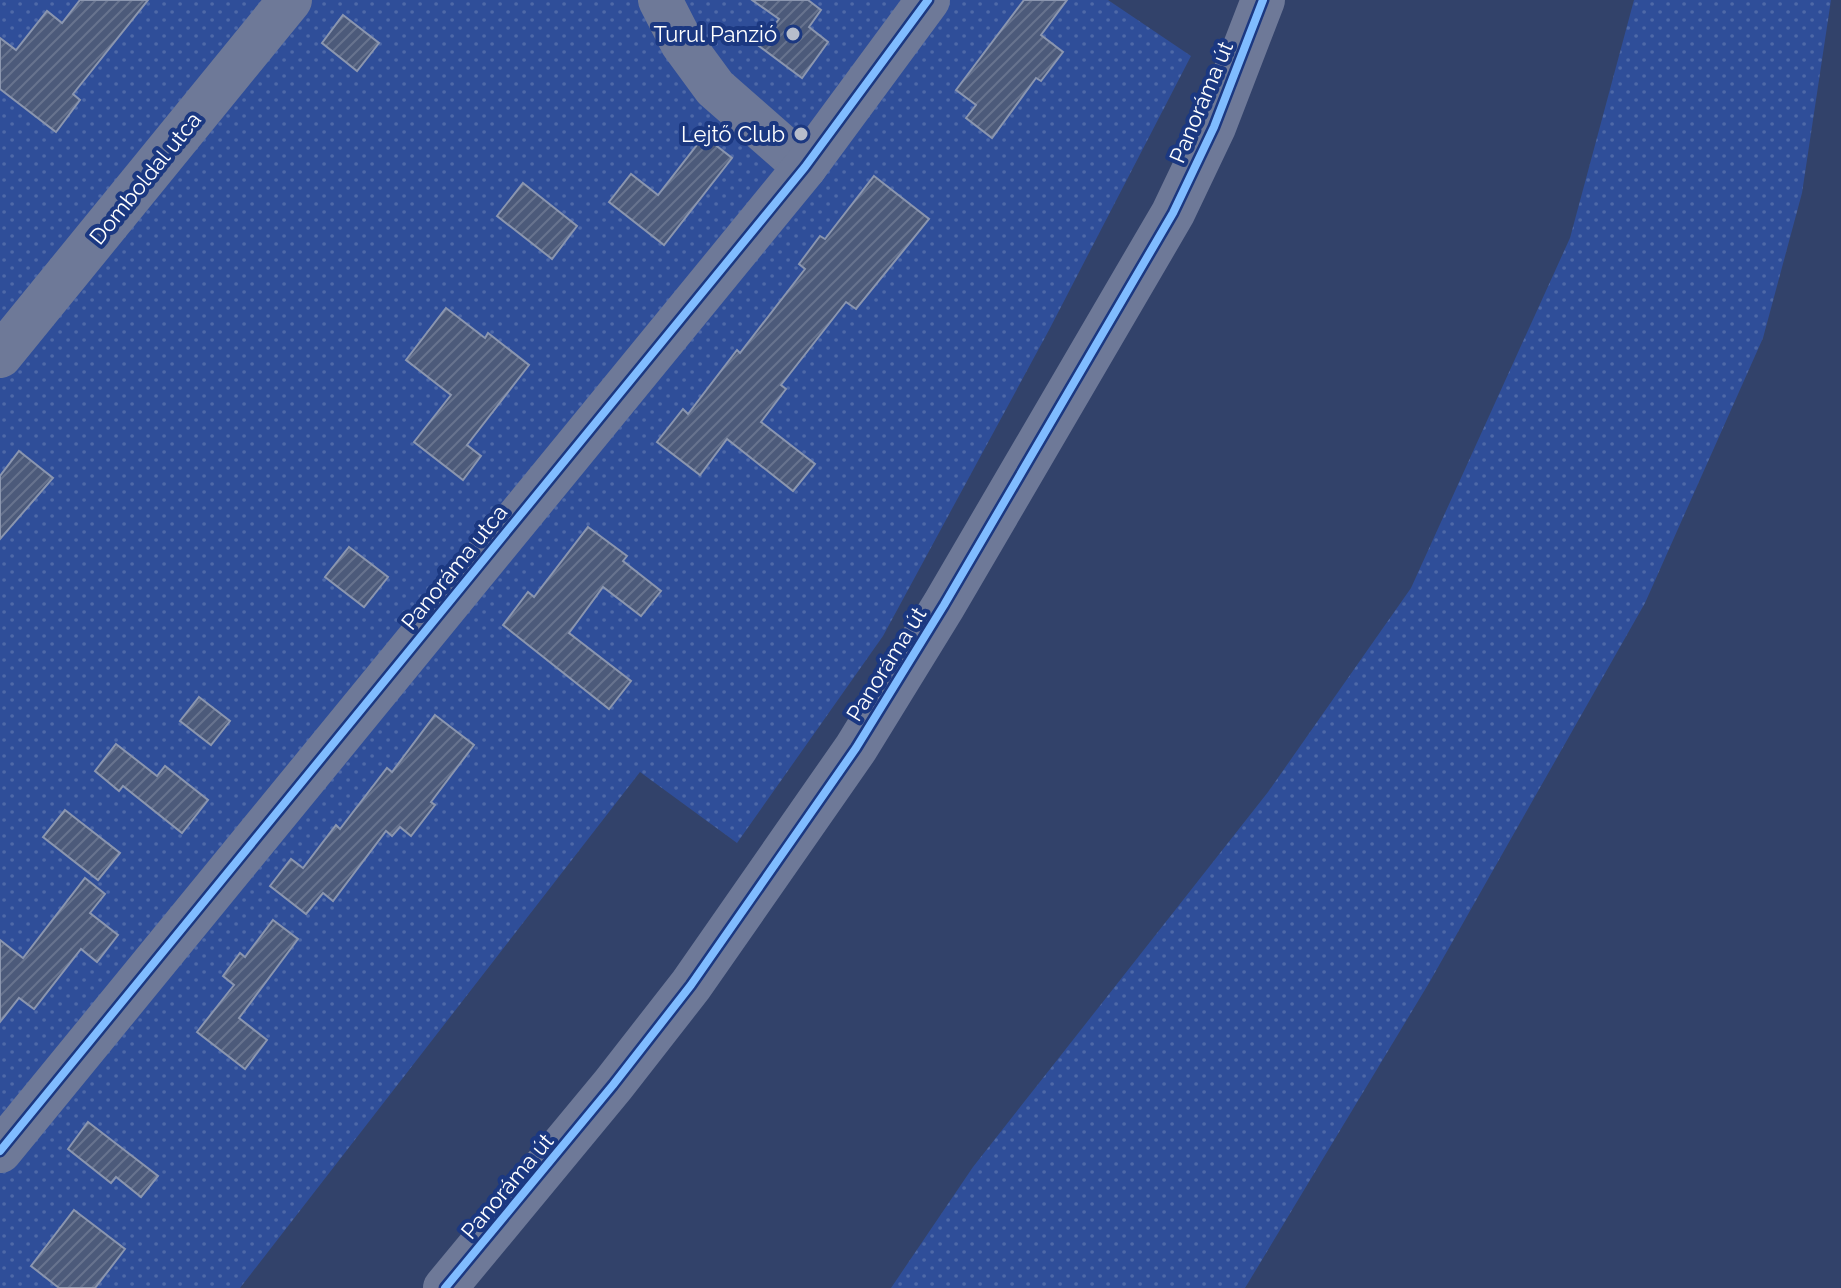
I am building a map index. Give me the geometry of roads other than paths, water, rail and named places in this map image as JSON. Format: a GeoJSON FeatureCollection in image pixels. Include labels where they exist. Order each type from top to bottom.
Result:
{"type":"FeatureCollection","features":[{"type":"Feature","properties":{"kind":"street","name":"Domboldal utca"},"geometry":{"type":"LineString","coordinates":[[0,356],[290,0]]}},
{"type":"Feature","properties":{"kind":"street"},"geometry":{"type":"LineString","coordinates":[[660,0],[682,43],[715,88],[805,167]]}},
{"type":"Feature","properties":{"kind":"street","name":"Panoráma utca"},"geometry":{"type":"LineString","coordinates":[[0,1151],[805,167],[928,0]]}},
{"type":"Feature","properties":{"kind":"street","name":"Panoráma út"},"geometry":{"type":"LineString","coordinates":[[445,1288],[613,1085],[691,985],[856,748],[944,605],[1173,213],[1214,127],[1263,0]]}},
{"type":"Feature","properties":{"kind":"place","name":"Turul Panzió"},"geometry":{"type":"Point","coordinates":[793,34]}},
{"type":"Feature","properties":{"kind":"place","name":"Lejtő Club"},"geometry":{"type":"Point","coordinates":[801,134]}}]}
